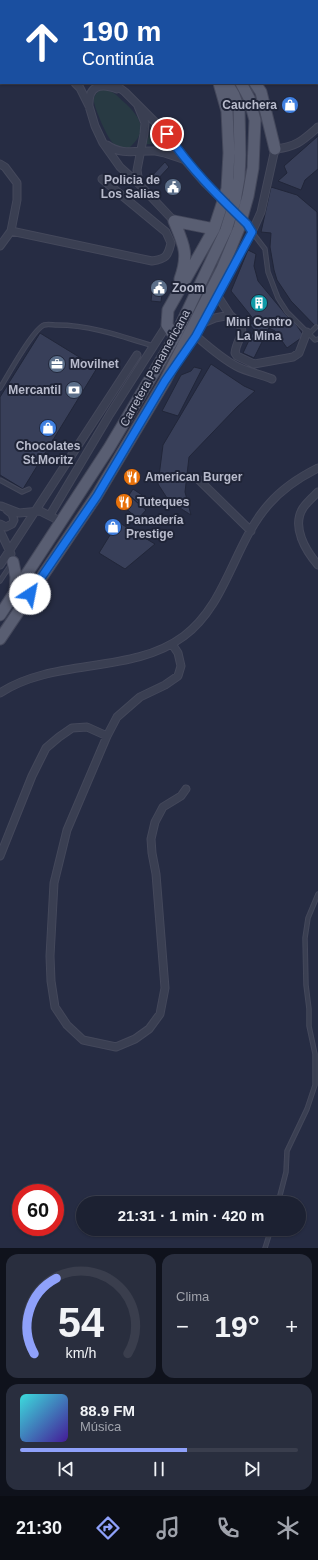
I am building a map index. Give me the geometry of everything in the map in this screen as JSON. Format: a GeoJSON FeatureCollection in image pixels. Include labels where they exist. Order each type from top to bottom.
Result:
{"type":"FeatureCollection","features":[{"type":"Feature","properties":{"kind":"main road"},"geometry":{"type":"LineString","coordinates":[[168,310],[214,229],[227,189],[229,153],[227,111],[219,84]]}},
{"type":"Feature","properties":{"kind":"main road","name":"Carretera Panamericana"},"geometry":{"type":"LineString","coordinates":[[0,615],[109,448],[174,337],[226,230],[235,201],[239,178],[240,155],[238,109],[234,95],[228,84]]}},
{"type":"Feature","properties":{"kind":"main road","name":"Carretera Panamericana"},"geometry":{"type":"LineString","coordinates":[[0,638],[97,496],[165,381],[222,269],[239,228],[248,196],[254,153],[255,120],[249,98],[242,84]]}},
{"type":"Feature","properties":{"kind":"main road"},"geometry":{"type":"LineString","coordinates":[[257,84],[261,92],[275,148]]}},
{"type":"Feature","properties":{"kind":"main road"},"geometry":{"type":"LineString","coordinates":[[174,222],[214,229]]}},
{"type":"Feature","properties":{"kind":"main road"},"geometry":{"type":"LineString","coordinates":[[174,222],[185,249],[184,267],[168,310],[167,324],[174,337]]}},
{"type":"Feature","properties":{"kind":"main road"},"geometry":{"type":"LineString","coordinates":[[165,381],[196,336]]}},
{"type":"Feature","properties":{"kind":"main road"},"geometry":{"type":"LineString","coordinates":[[11,556],[16,577],[15,593]]}},
{"type":"Feature","properties":{"kind":"street"},"geometry":{"type":"LineString","coordinates":[[76,84],[80,88],[89,106]]}},
{"type":"Feature","properties":{"kind":"street"},"geometry":{"type":"LineString","coordinates":[[114,84],[137,103],[167,134],[185,160],[204,182],[247,224],[252,232]]}},
{"type":"Feature","properties":{"kind":"street"},"geometry":{"type":"LineString","coordinates":[[125,92],[103,85],[97,86],[91,92],[88,99],[95,126],[103,143],[120,167],[139,184],[174,222]]}},
{"type":"Feature","properties":{"kind":"street"},"geometry":{"type":"LineString","coordinates":[[137,103],[145,123],[137,170],[139,184]]}},
{"type":"Feature","properties":{"kind":"street"},"geometry":{"type":"LineString","coordinates":[[272,379],[233,364],[216,354],[196,336],[252,232],[261,212],[275,148],[290,148],[302,141],[318,127]]}},
{"type":"Feature","properties":{"kind":"street"},"geometry":{"type":"LineString","coordinates":[[103,143],[120,152],[156,151],[185,160]]}},
{"type":"Feature","properties":{"kind":"street"},"geometry":{"type":"LineString","coordinates":[[0,164],[5,167],[17,183],[17,200],[11,231],[0,246]]}},
{"type":"Feature","properties":{"kind":"street"},"geometry":{"type":"LineString","coordinates":[[11,231],[152,262],[162,260],[169,253],[171,243],[166,232],[102,179]]}},
{"type":"Feature","properties":{"kind":"street"},"geometry":{"type":"LineString","coordinates":[[217,295],[230,315],[237,321],[242,329],[242,335],[235,353],[237,356],[254,364],[293,357],[299,353],[308,333]]}},
{"type":"Feature","properties":{"kind":"street"},"geometry":{"type":"LineString","coordinates":[[203,322],[230,315]]}},
{"type":"Feature","properties":{"kind":"street"},"geometry":{"type":"LineString","coordinates":[[50,515],[110,414],[167,324]]}},
{"type":"Feature","properties":{"kind":"street"},"geometry":{"type":"LineString","coordinates":[[0,565],[11,556],[35,511],[136,355]]}},
{"type":"Feature","properties":{"kind":"street"},"geometry":{"type":"LineString","coordinates":[[0,693],[16,684],[47,674],[150,654],[172,644],[195,627],[207,612],[220,592],[251,531],[269,504],[292,484],[318,468]]}},
{"type":"Feature","properties":{"kind":"street"},"geometry":{"type":"LineString","coordinates":[[196,477],[251,531]]}},
{"type":"Feature","properties":{"kind":"street"},"geometry":{"type":"LineString","coordinates":[[318,492],[303,509],[298,522],[305,548],[318,565]]}},
{"type":"Feature","properties":{"kind":"street"},"geometry":{"type":"LineString","coordinates":[[1,505],[19,513],[40,511],[60,521]]}},
{"type":"Feature","properties":{"kind":"street"},"geometry":{"type":"LineString","coordinates":[[0,524],[6,527],[12,524],[14,520],[12,514],[1,505]]}},
{"type":"Feature","properties":{"kind":"street"},"geometry":{"type":"LineString","coordinates":[[0,531],[11,556]]}},
{"type":"Feature","properties":{"kind":"street"},"geometry":{"type":"LineString","coordinates":[[172,644],[178,653],[181,666],[178,676],[165,685],[140,697],[117,717],[107,736],[68,830],[54,882],[50,956],[55,1007],[67,1025],[83,1040],[116,1047],[135,1039],[149,1029],[160,1014],[165,988],[156,874],[151,839],[155,822],[163,807],[181,796],[186,789]]}},
{"type":"Feature","properties":{"kind":"street"},"geometry":{"type":"LineString","coordinates":[[0,856],[32,776],[46,748],[72,728],[87,728],[107,736]]}},
{"type":"Feature","properties":{"kind":"lane"},"geometry":{"type":"LineString","coordinates":[[252,232],[265,249],[268,272],[278,298],[287,312],[315,340],[318,339]]}},
{"type":"Feature","properties":{"kind":"lane"},"geometry":{"type":"LineString","coordinates":[[0,388],[37,331],[44,326],[73,325],[93,328],[153,346]]}},
{"type":"Feature","properties":{"kind":"lane"},"geometry":{"type":"LineString","coordinates":[[308,333],[316,327]]}},
{"type":"Feature","properties":{"kind":"lane"},"geometry":{"type":"LineString","coordinates":[[0,480],[22,492],[29,489]]}},
{"type":"Feature","properties":{"kind":"lane"},"geometry":{"type":"LineString","coordinates":[[0,581],[11,556]]}},
{"type":"Feature","properties":{"kind":"lane"},"geometry":{"type":"LineString","coordinates":[[280,1196],[286,1172],[287,1151],[307,1109],[315,1085],[315,1054],[309,1026],[309,1009],[306,985],[305,938],[308,918],[318,894]]}},
{"type":"Feature","properties":{"kind":"lane"},"geometry":{"type":"LineString","coordinates":[[265,1248],[269,1236]]}},
{"type":"Feature","properties":{"kind":"shaded area"},"geometry":{"type":"Polygon","coordinates":[[[102,89],[112,92],[117,96],[139,119],[141,130],[139,136],[129,148],[114,144],[108,137],[102,124],[95,106],[94,98],[98,91],[102,89]]]}},
{"type":"Feature","properties":{"kind":"shaded area"},"geometry":{"type":"Polygon","coordinates":[[[149,124],[163,137],[172,149],[160,144],[146,144],[151,130],[149,124]]]}},
{"type":"Feature","properties":{"kind":"building"},"geometry":{"type":"Polygon","coordinates":[[[318,136],[318,169],[305,180],[301,190],[278,181],[287,173],[284,166],[318,136]]]}},
{"type":"Feature","properties":{"kind":"building","name":"Policia de Los Salias"},"geometry":{"type":"Polygon","coordinates":[[[165,162],[169,167],[155,182],[150,178],[165,162]]]}},
{"type":"Feature","properties":{"kind":"building"},"geometry":{"type":"Polygon","coordinates":[[[271,187],[297,195],[317,212],[318,329],[291,301],[277,280],[270,247],[271,233],[261,232],[271,187]]]}},
{"type":"Feature","properties":{"kind":"building","name":"Mini Centro La Mina"},"geometry":{"type":"Polygon","coordinates":[[[248,250],[256,254],[254,266],[258,281],[287,316],[293,320],[304,336],[287,348],[275,331],[269,328],[254,358],[243,353],[254,330],[250,325],[255,321],[231,291],[248,250]]]}},
{"type":"Feature","properties":{"kind":"building"},"geometry":{"type":"Polygon","coordinates":[[[153,285],[163,286],[161,302],[151,301],[153,285]]]}},
{"type":"Feature","properties":{"kind":"building"},"geometry":{"type":"Polygon","coordinates":[[[40,333],[97,368],[23,489],[0,475],[0,397],[40,333]]]}},
{"type":"Feature","properties":{"kind":"building"},"geometry":{"type":"Polygon","coordinates":[[[211,364],[244,386],[255,391],[237,407],[189,457],[185,492],[191,515],[169,501],[158,484],[163,445],[211,364]]]}},
{"type":"Feature","properties":{"kind":"building"},"geometry":{"type":"Polygon","coordinates":[[[194,367],[202,369],[178,416],[162,411],[181,375],[191,371],[194,367]]]}},
{"type":"Feature","properties":{"kind":"building"},"geometry":{"type":"Polygon","coordinates":[[[133,489],[148,499],[142,507],[129,495],[133,489]]]}},
{"type":"Feature","properties":{"kind":"building"},"geometry":{"type":"Polygon","coordinates":[[[129,495],[146,510],[138,519],[121,504],[129,495]]]}},
{"type":"Feature","properties":{"kind":"building"},"geometry":{"type":"Polygon","coordinates":[[[118,522],[155,544],[125,569],[99,553],[118,522]]]}},
{"type":"Feature","properties":{"kind":"place","name":"Cauchera"},"geometry":{"type":"Point","coordinates":[290,105]}},
{"type":"Feature","properties":{"kind":"place","name":"Policia de Los Salias"},"geometry":{"type":"Point","coordinates":[173,187]}},
{"type":"Feature","properties":{"kind":"place","name":"Zoom"},"geometry":{"type":"Point","coordinates":[159,288]}},
{"type":"Feature","properties":{"kind":"place","name":"Mini Centro La Mina"},"geometry":{"type":"Point","coordinates":[259,303]}},
{"type":"Feature","properties":{"kind":"place","name":"Movilnet"},"geometry":{"type":"Point","coordinates":[57,364]}},
{"type":"Feature","properties":{"kind":"place","name":"Mercantil"},"geometry":{"type":"Point","coordinates":[74,390]}},
{"type":"Feature","properties":{"kind":"place","name":"Chocolates St.Moritz"},"geometry":{"type":"Point","coordinates":[48,428]}},
{"type":"Feature","properties":{"kind":"place","name":"American Burger"},"geometry":{"type":"Point","coordinates":[132,477]}},
{"type":"Feature","properties":{"kind":"place","name":"Tuteques"},"geometry":{"type":"Point","coordinates":[124,502]}},
{"type":"Feature","properties":{"kind":"place","name":"Panadería Prestige"},"geometry":{"type":"Point","coordinates":[113,527]}},
{"type":"Feature","properties":{"kind":"route"},"geometry":{"type":"LineString","coordinates":[[30,594],[97,496],[165,381],[196,336],[252,232],[247,224],[204,182],[185,160],[167,134]]}}]}
